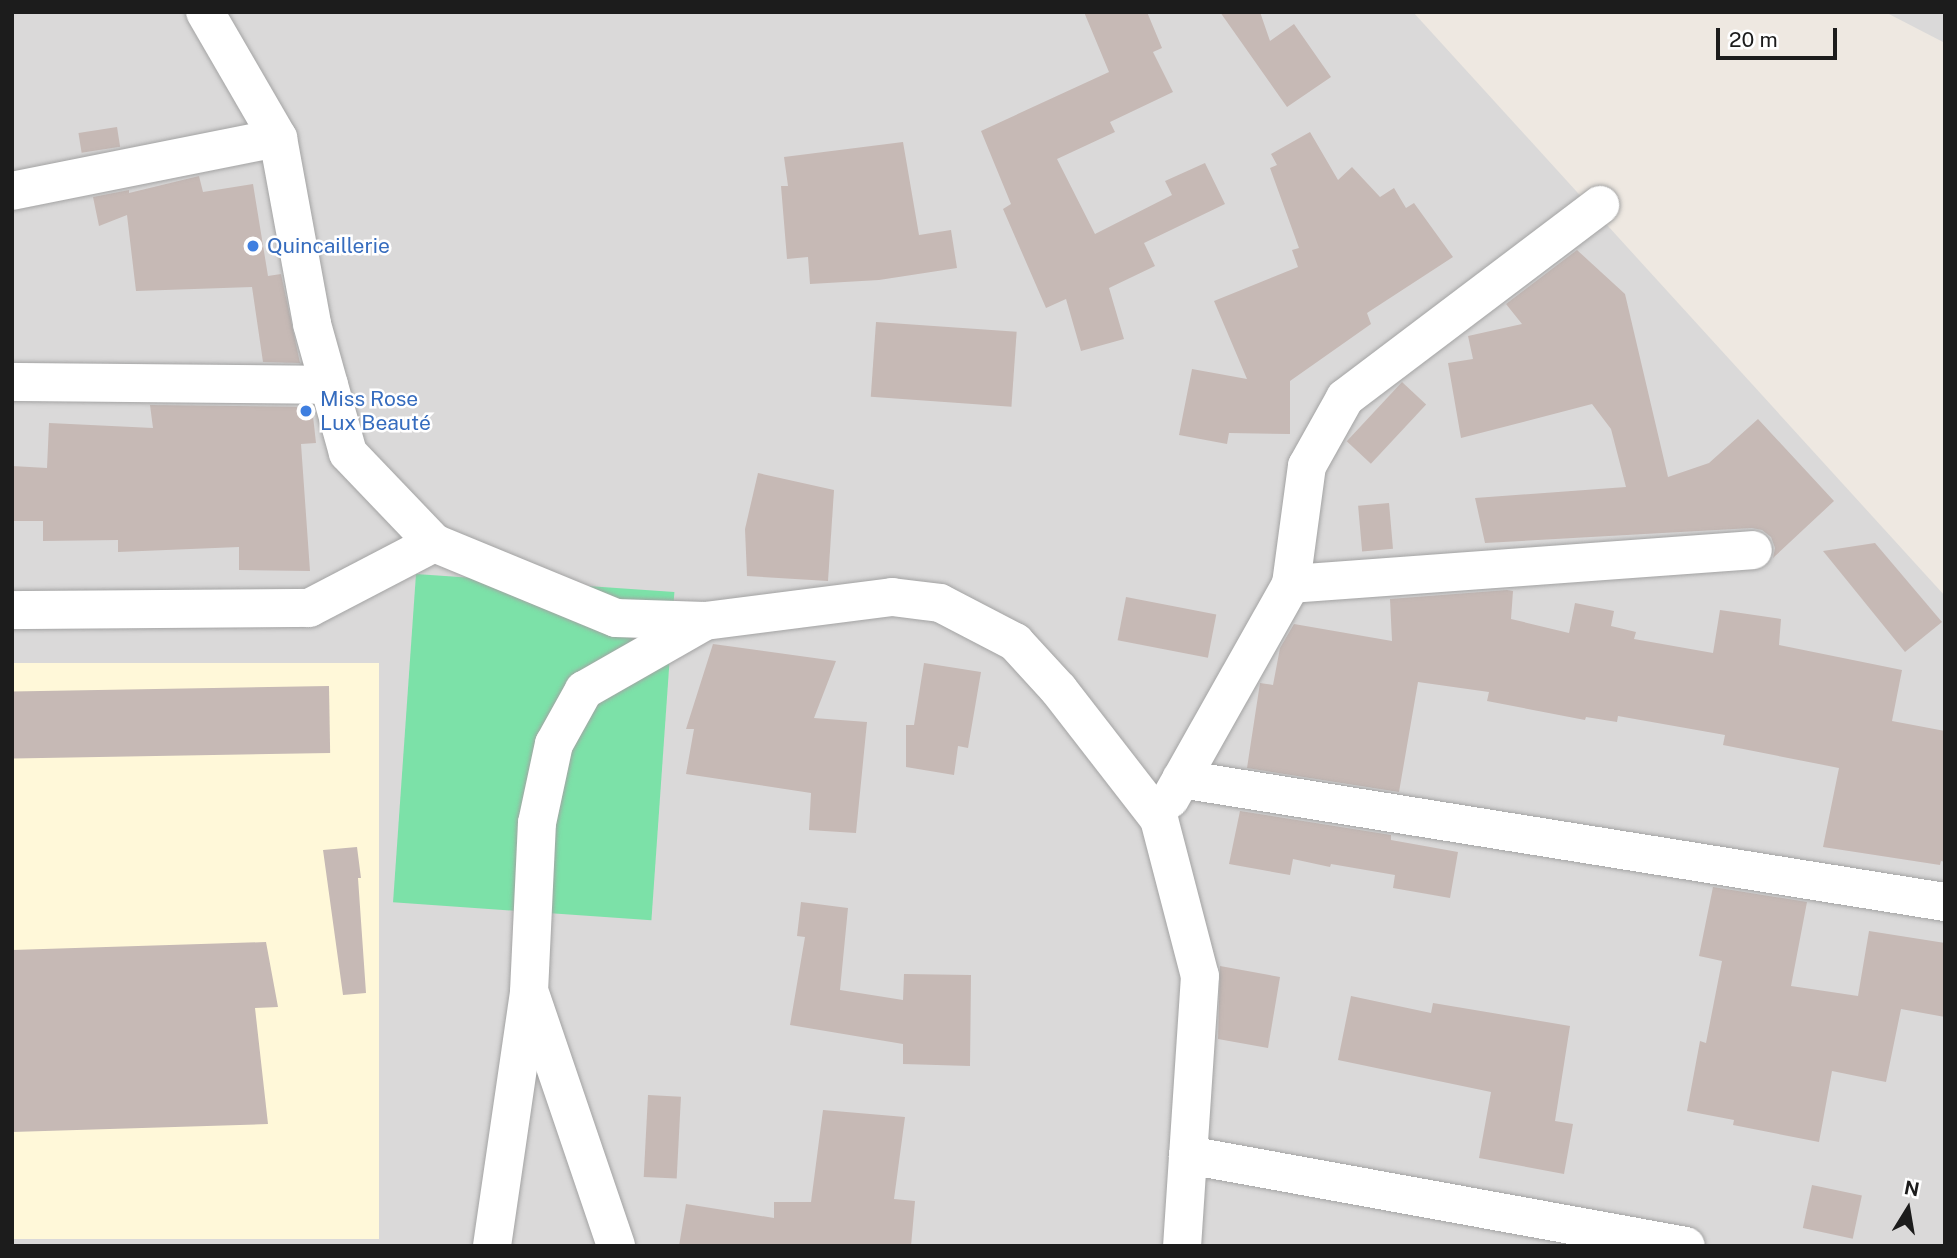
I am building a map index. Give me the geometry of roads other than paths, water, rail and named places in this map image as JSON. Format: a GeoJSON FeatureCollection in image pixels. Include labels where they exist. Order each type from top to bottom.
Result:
{"type":"FeatureCollection","features":[{"type":"Feature","properties":{"kind":"street"},"geometry":{"type":"LineString","coordinates":[[205,12],[278,138],[312,324],[348,453],[434,543],[616,618],[705,621],[892,597],[940,603],[1015,642],[1059,690],[1159,819],[1200,976],[1182,1246]]}},
{"type":"Feature","properties":{"kind":"street"},"geometry":{"type":"LineString","coordinates":[[12,191],[278,138]]}},
{"type":"Feature","properties":{"kind":"street"},"geometry":{"type":"LineString","coordinates":[[1159,819],[1291,584],[1307,466],[1345,398],[1600,205]]}},
{"type":"Feature","properties":{"kind":"street"},"geometry":{"type":"LineString","coordinates":[[12,382],[329,385]]}},
{"type":"Feature","properties":{"kind":"street"},"geometry":{"type":"LineString","coordinates":[[12,610],[309,608],[434,543]]}},
{"type":"Feature","properties":{"kind":"street"},"geometry":{"type":"LineString","coordinates":[[1291,584],[1753,550]]}},
{"type":"Feature","properties":{"kind":"street"},"geometry":{"type":"LineString","coordinates":[[492,1246],[529,992],[537,823],[554,744],[584,690],[705,621]]}},
{"type":"Feature","properties":{"kind":"street"},"geometry":{"type":"LineString","coordinates":[[1181,779],[1945,902]]}},
{"type":"Feature","properties":{"kind":"street"},"geometry":{"type":"LineString","coordinates":[[529,992],[616,1246]]}},
{"type":"Feature","properties":{"kind":"street"},"geometry":{"type":"LineString","coordinates":[[1188,1155],[1686,1246]]}},
{"type":"Feature","properties":{"kind":"place","name":"Quincaillerie"},"geometry":{"type":"Point","coordinates":[253,246]}},
{"type":"Feature","properties":{"kind":"place","name":"Miss Rose Lux Beauté"},"geometry":{"type":"Point","coordinates":[306,411]}}]}
